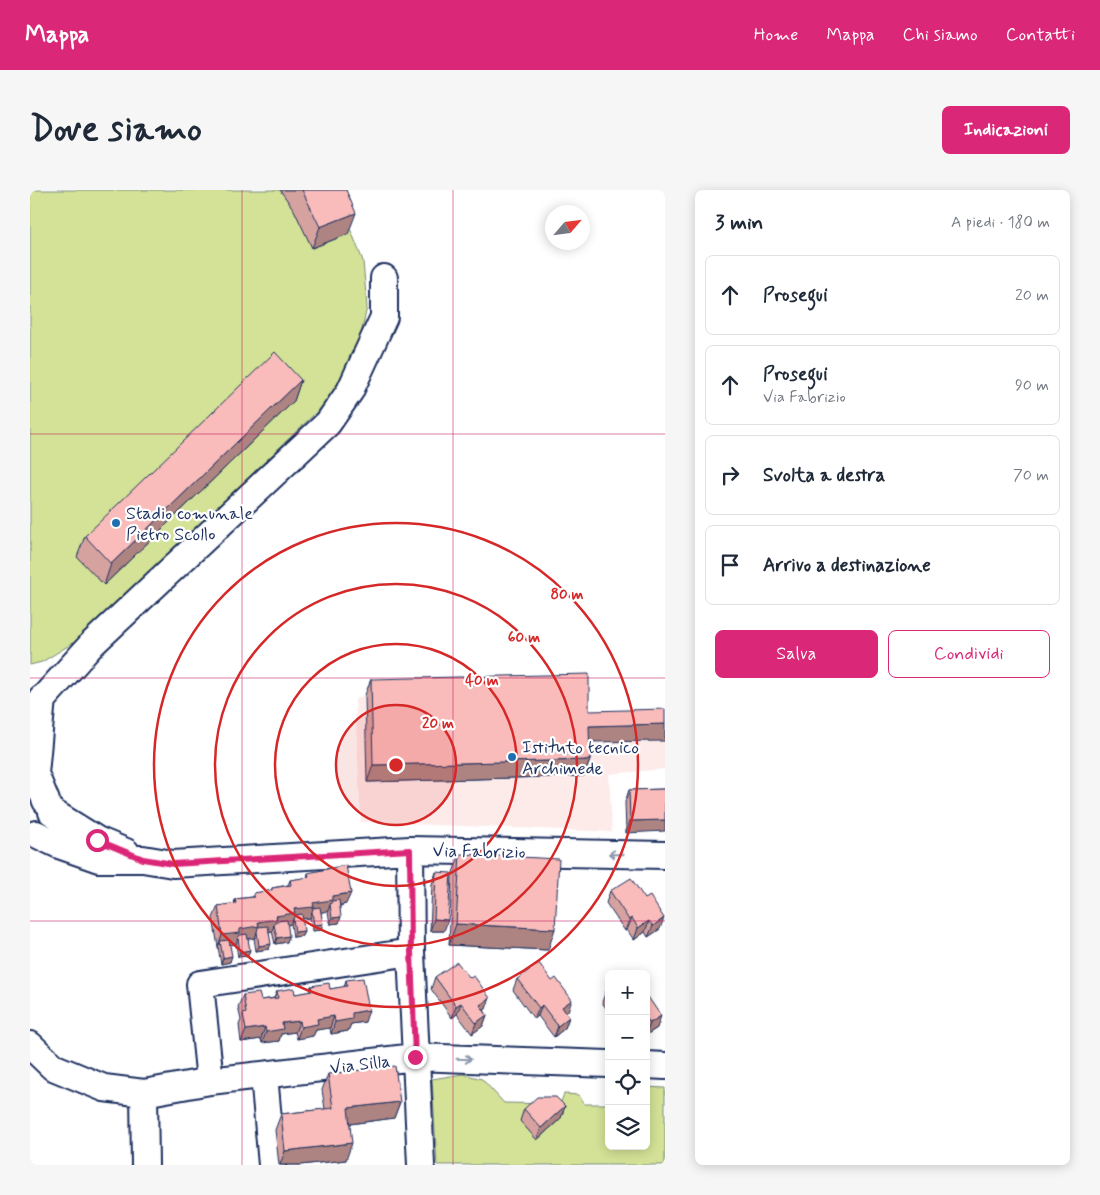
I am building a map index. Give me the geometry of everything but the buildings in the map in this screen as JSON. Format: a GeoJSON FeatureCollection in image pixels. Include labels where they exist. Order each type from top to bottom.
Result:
{"type":"FeatureCollection","features":[{"type":"Feature","properties":{"kind":"street"},"geometry":{"type":"LineString","coordinates":[[33,834],[47,829],[52,818],[43,803],[35,774],[36,705],[93,643],[328,423],[350,392],[384,317],[384,278]]}},
{"type":"Feature","properties":{"kind":"street"},"geometry":{"type":"LineString","coordinates":[[43,803],[97,840],[143,859]]}},
{"type":"Feature","properties":{"kind":"street"},"geometry":{"type":"LineString","coordinates":[[33,834],[99,859],[143,859]]}},
{"type":"Feature","properties":{"kind":"street"},"geometry":{"type":"LineString","coordinates":[[410,850],[411,952],[421,1165]]}},
{"type":"Feature","properties":{"kind":"street","name":"Via Fabrizio"},"geometry":{"type":"LineString","coordinates":[[143,859],[173,864],[410,850],[665,856]]}},
{"type":"Feature","properties":{"kind":"street"},"geometry":{"type":"LineString","coordinates":[[210,1081],[200,984],[411,952]]}},
{"type":"Feature","properties":{"kind":"street","name":"Via Silla"},"geometry":{"type":"LineString","coordinates":[[30,1044],[53,1067],[104,1088],[144,1092],[210,1081],[415,1057],[605,1064]]}},
{"type":"Feature","properties":{"kind":"street"},"geometry":{"type":"LineString","coordinates":[[650,1065],[665,1066]]}},
{"type":"Feature","properties":{"kind":"street"},"geometry":{"type":"LineString","coordinates":[[264,1076],[272,1165]]}},
{"type":"Feature","properties":{"kind":"street"},"geometry":{"type":"LineString","coordinates":[[144,1092],[145,1165]]}},
{"type":"Feature","properties":{"kind":"shaded area","name":"Istituto tecnico Archimede"},"geometry":{"type":"Polygon","coordinates":[[[365,695],[584,727],[665,726],[665,769],[609,774],[612,832],[361,822],[355,699],[365,695]]]}},
{"type":"Feature","properties":{"kind":"green space","name":"Stadio comunale Pietro Scollo"},"geometry":{"type":"Polygon","coordinates":[[[30,190],[331,190],[363,261],[367,307],[355,362],[329,400],[84,636],[42,662],[30,665],[30,190]]]}},
{"type":"Feature","properties":{"kind":"green space"},"geometry":{"type":"Polygon","coordinates":[[[463,1074],[482,1079],[504,1103],[560,1104],[564,1094],[579,1095],[584,1104],[605,1104],[605,1150],[650,1150],[650,1087],[665,1088],[665,1165],[437,1165],[432,1079],[463,1074]]]}},
{"type":"Feature","properties":{"kind":"place","name":"Stadio comunale Pietro Scollo"},"geometry":{"type":"Point","coordinates":[116,523]}},
{"type":"Feature","properties":{"kind":"place","name":"Istituto tecnico Archimede"},"geometry":{"type":"Point","coordinates":[512,757]}},
{"type":"Feature","properties":{"kind":"route"},"geometry":{"type":"LineString","coordinates":[[97,840],[143,859],[173,864],[410,850],[415,1057]]}}]}
